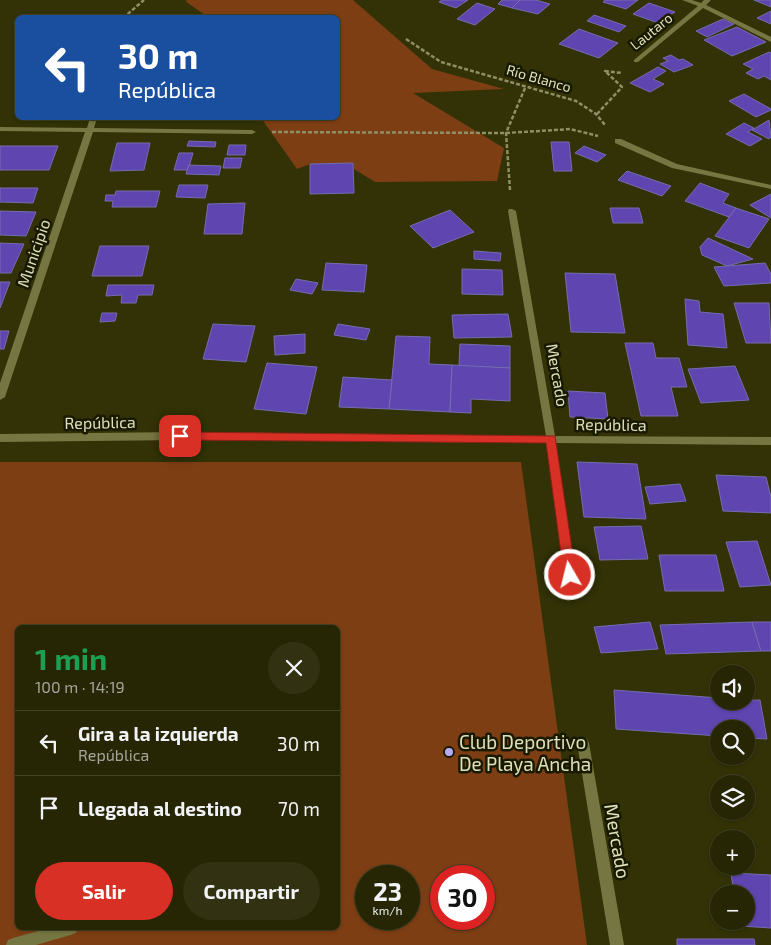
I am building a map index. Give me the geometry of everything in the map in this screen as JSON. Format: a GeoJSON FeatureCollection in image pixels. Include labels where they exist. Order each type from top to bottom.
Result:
{"type":"FeatureCollection","features":[{"type":"Feature","properties":{"kind":"street"},"geometry":{"type":"LineString","coordinates":[[685,0],[702,5],[771,40]]}},
{"type":"Feature","properties":{"kind":"street","name":"Lautaro"},"geometry":{"type":"LineString","coordinates":[[636,61],[708,0]]}},
{"type":"Feature","properties":{"kind":"street","name":"Municipio"},"geometry":{"type":"LineString","coordinates":[[0,397],[92,120]]}},
{"type":"Feature","properties":{"kind":"street"},"geometry":{"type":"LineString","coordinates":[[0,129],[252,132]]}},
{"type":"Feature","properties":{"kind":"street"},"geometry":{"type":"LineString","coordinates":[[618,141],[675,166],[771,187]]}},
{"type":"Feature","properties":{"kind":"street","name":"Mercado"},"geometry":{"type":"LineString","coordinates":[[512,211],[551,439],[570,575]]}},
{"type":"Feature","properties":{"kind":"street","name":"República"},"geometry":{"type":"LineString","coordinates":[[0,438],[180,436],[771,441]]}},
{"type":"Feature","properties":{"kind":"street","name":"Mercado"},"geometry":{"type":"LineString","coordinates":[[583,742],[617,945]]}},
{"type":"Feature","properties":{"kind":"street"},"geometry":{"type":"LineString","coordinates":[[13,945],[64,930]]}},
{"type":"Feature","properties":{"kind":"path"},"geometry":{"type":"LineString","coordinates":[[126,15],[144,0]]}},
{"type":"Feature","properties":{"kind":"path","name":"Río Blanco"},"geometry":{"type":"LineString","coordinates":[[406,39],[441,62],[576,102],[596,114],[618,141]]}},
{"type":"Feature","properties":{"kind":"path","name":"Lautaro"},"geometry":{"type":"LineString","coordinates":[[596,114],[622,87],[606,71],[628,74]]}},
{"type":"Feature","properties":{"kind":"path"},"geometry":{"type":"LineString","coordinates":[[512,211],[506,133],[525,88]]}},
{"type":"Feature","properties":{"kind":"path"},"geometry":{"type":"LineString","coordinates":[[252,132],[506,133],[570,129],[618,141]]}},
{"type":"Feature","properties":{"kind":"shaded area"},"geometry":{"type":"Polygon","coordinates":[[[353,0],[432,69],[504,89],[413,93],[504,148],[497,181],[375,182],[354,169],[353,163],[310,164],[297,169],[262,120],[340,120],[340,15],[205,15],[185,1],[353,0]]]}},
{"type":"Feature","properties":{"kind":"shaded area","name":"Club Deportivo De Playa Ancha"},"geometry":{"type":"Polygon","coordinates":[[[0,462],[521,462],[587,945],[0,945],[0,462]]]}},
{"type":"Feature","properties":{"kind":"building"},"geometry":{"type":"Polygon","coordinates":[[[442,0],[468,0],[456,8],[439,2],[442,0]]]}},
{"type":"Feature","properties":{"kind":"building"},"geometry":{"type":"Polygon","coordinates":[[[502,0],[520,0],[512,8],[498,4],[502,0]]]}},
{"type":"Feature","properties":{"kind":"building"},"geometry":{"type":"Polygon","coordinates":[[[520,0],[536,0],[550,4],[538,14],[512,8],[520,0]]]}},
{"type":"Feature","properties":{"kind":"building"},"geometry":{"type":"Polygon","coordinates":[[[605,0],[638,0],[626,9],[603,2],[605,0]]]}},
{"type":"Feature","properties":{"kind":"building"},"geometry":{"type":"Polygon","coordinates":[[[754,0],[771,0],[771,7],[754,0]]]}},
{"type":"Feature","properties":{"kind":"building"},"geometry":{"type":"Polygon","coordinates":[[[477,3],[495,9],[475,25],[457,19],[477,3]]]}},
{"type":"Feature","properties":{"kind":"building"},"geometry":{"type":"Polygon","coordinates":[[[649,3],[675,12],[658,23],[633,14],[649,3]]]}},
{"type":"Feature","properties":{"kind":"building"},"geometry":{"type":"Polygon","coordinates":[[[771,11],[771,24],[757,18],[771,11]]]}},
{"type":"Feature","properties":{"kind":"building"},"geometry":{"type":"Polygon","coordinates":[[[594,15],[626,26],[619,32],[587,21],[594,15]]]}},
{"type":"Feature","properties":{"kind":"building"},"geometry":{"type":"Polygon","coordinates":[[[723,19],[734,24],[707,37],[696,31],[723,19]]]}},
{"type":"Feature","properties":{"kind":"building"},"geometry":{"type":"Polygon","coordinates":[[[737,27],[766,42],[732,56],[704,40],[737,27]]]}},
{"type":"Feature","properties":{"kind":"building"},"geometry":{"type":"Polygon","coordinates":[[[579,29],[618,43],[599,58],[559,44],[579,29]]]}},
{"type":"Feature","properties":{"kind":"building"},"geometry":{"type":"Polygon","coordinates":[[[769,52],[771,53],[771,80],[764,76],[758,79],[746,73],[753,69],[743,64],[769,52]]]}},
{"type":"Feature","properties":{"kind":"building"},"geometry":{"type":"Polygon","coordinates":[[[671,55],[693,65],[674,72],[660,64],[668,61],[663,58],[671,55]]]}},
{"type":"Feature","properties":{"kind":"building"},"geometry":{"type":"Polygon","coordinates":[[[658,67],[666,71],[653,79],[664,84],[650,92],[630,83],[658,67]]]}},
{"type":"Feature","properties":{"kind":"building"},"geometry":{"type":"Polygon","coordinates":[[[744,94],[771,110],[756,117],[729,101],[744,94]]]}},
{"type":"Feature","properties":{"kind":"building"},"geometry":{"type":"Polygon","coordinates":[[[769,120],[771,137],[769,139],[752,130],[769,120]]]}},
{"type":"Feature","properties":{"kind":"building"},"geometry":{"type":"Polygon","coordinates":[[[744,123],[754,128],[748,132],[762,139],[750,146],[726,134],[744,123]]]}},
{"type":"Feature","properties":{"kind":"building"},"geometry":{"type":"Polygon","coordinates":[[[189,141],[216,142],[215,147],[187,146],[189,141]]]}},
{"type":"Feature","properties":{"kind":"building"},"geometry":{"type":"Polygon","coordinates":[[[551,142],[569,142],[572,171],[554,171],[551,142]]]}},
{"type":"Feature","properties":{"kind":"building"},"geometry":{"type":"Polygon","coordinates":[[[117,143],[150,143],[144,170],[110,171],[117,143]]]}},
{"type":"Feature","properties":{"kind":"building"},"geometry":{"type":"Polygon","coordinates":[[[229,145],[246,145],[245,155],[227,155],[229,145]]]}},
{"type":"Feature","properties":{"kind":"building"},"geometry":{"type":"Polygon","coordinates":[[[0,146],[58,146],[49,170],[0,170],[0,146]]]}},
{"type":"Feature","properties":{"kind":"building"},"geometry":{"type":"Polygon","coordinates":[[[584,146],[606,155],[597,162],[575,153],[584,146]]]}},
{"type":"Feature","properties":{"kind":"building"},"geometry":{"type":"Polygon","coordinates":[[[179,153],[193,153],[188,170],[174,170],[179,153]]]}},
{"type":"Feature","properties":{"kind":"building"},"geometry":{"type":"Polygon","coordinates":[[[225,158],[242,158],[240,168],[223,168],[225,158]]]}},
{"type":"Feature","properties":{"kind":"building"},"geometry":{"type":"Polygon","coordinates":[[[353,163],[354,193],[310,194],[310,164],[353,163]]]}},
{"type":"Feature","properties":{"kind":"building"},"geometry":{"type":"Polygon","coordinates":[[[189,165],[221,166],[219,175],[186,174],[189,165]]]}},
{"type":"Feature","properties":{"kind":"building"},"geometry":{"type":"Polygon","coordinates":[[[627,171],[671,186],[662,196],[618,180],[627,171]]]}},
{"type":"Feature","properties":{"kind":"building"},"geometry":{"type":"Polygon","coordinates":[[[700,183],[729,194],[723,203],[736,208],[729,217],[685,201],[700,183]]]}},
{"type":"Feature","properties":{"kind":"building"},"geometry":{"type":"Polygon","coordinates":[[[179,185],[208,185],[205,198],[176,197],[179,185]]]}},
{"type":"Feature","properties":{"kind":"building"},"geometry":{"type":"Polygon","coordinates":[[[0,188],[38,188],[33,203],[0,202],[0,188]]]}},
{"type":"Feature","properties":{"kind":"building"},"geometry":{"type":"Polygon","coordinates":[[[116,191],[160,191],[156,207],[112,207],[113,201],[105,201],[106,195],[115,195],[116,191]]]}},
{"type":"Feature","properties":{"kind":"building"},"geometry":{"type":"Polygon","coordinates":[[[771,194],[771,218],[750,205],[771,194]]]}},
{"type":"Feature","properties":{"kind":"building"},"geometry":{"type":"Polygon","coordinates":[[[245,203],[242,234],[204,234],[208,204],[245,203]]]}},
{"type":"Feature","properties":{"kind":"building"},"geometry":{"type":"Polygon","coordinates":[[[610,208],[639,208],[643,223],[613,223],[610,208]]]}},
{"type":"Feature","properties":{"kind":"building"},"geometry":{"type":"Polygon","coordinates":[[[736,208],[769,219],[749,248],[715,236],[736,208]]]}},
{"type":"Feature","properties":{"kind":"building"},"geometry":{"type":"Polygon","coordinates":[[[450,210],[474,232],[433,248],[410,226],[450,210]]]}},
{"type":"Feature","properties":{"kind":"building"},"geometry":{"type":"Polygon","coordinates":[[[0,211],[36,212],[26,236],[0,235],[0,211]]]}},
{"type":"Feature","properties":{"kind":"building"},"geometry":{"type":"Polygon","coordinates":[[[708,238],[753,259],[727,266],[702,255],[700,247],[708,238]]]}},
{"type":"Feature","properties":{"kind":"building"},"geometry":{"type":"Polygon","coordinates":[[[0,243],[24,244],[11,273],[0,273],[0,243]]]}},
{"type":"Feature","properties":{"kind":"building"},"geometry":{"type":"Polygon","coordinates":[[[100,246],[149,246],[142,276],[92,276],[100,246]]]}},
{"type":"Feature","properties":{"kind":"building"},"geometry":{"type":"Polygon","coordinates":[[[474,251],[501,253],[500,261],[474,259],[474,251]]]}},
{"type":"Feature","properties":{"kind":"building"},"geometry":{"type":"Polygon","coordinates":[[[326,263],[367,265],[364,292],[322,290],[326,263]]]}},
{"type":"Feature","properties":{"kind":"building"},"geometry":{"type":"Polygon","coordinates":[[[765,263],[771,274],[771,283],[724,286],[714,267],[765,263]]]}},
{"type":"Feature","properties":{"kind":"building"},"geometry":{"type":"Polygon","coordinates":[[[462,269],[502,270],[503,295],[462,294],[462,269]]]}},
{"type":"Feature","properties":{"kind":"building"},"geometry":{"type":"Polygon","coordinates":[[[565,273],[615,274],[625,333],[571,332],[565,273]]]}},
{"type":"Feature","properties":{"kind":"building"},"geometry":{"type":"Polygon","coordinates":[[[296,279],[318,283],[312,294],[290,290],[296,279]]]}},
{"type":"Feature","properties":{"kind":"building"},"geometry":{"type":"Polygon","coordinates":[[[0,282],[10,282],[0,308],[0,282]]]}},
{"type":"Feature","properties":{"kind":"building"},"geometry":{"type":"Polygon","coordinates":[[[108,285],[154,285],[152,295],[138,295],[136,303],[121,303],[122,295],[106,296],[108,285]]]}},
{"type":"Feature","properties":{"kind":"building"},"geometry":{"type":"Polygon","coordinates":[[[685,299],[699,301],[700,312],[723,314],[727,348],[688,345],[685,299]]]}},
{"type":"Feature","properties":{"kind":"building"},"geometry":{"type":"Polygon","coordinates":[[[734,303],[769,303],[771,343],[746,343],[734,303]]]}},
{"type":"Feature","properties":{"kind":"building"},"geometry":{"type":"Polygon","coordinates":[[[102,313],[117,313],[115,321],[100,322],[102,313]]]}},
{"type":"Feature","properties":{"kind":"building"},"geometry":{"type":"Polygon","coordinates":[[[508,314],[512,337],[454,338],[452,315],[508,314]]]}},
{"type":"Feature","properties":{"kind":"building"},"geometry":{"type":"Polygon","coordinates":[[[213,324],[255,326],[246,362],[203,359],[213,324]]]}},
{"type":"Feature","properties":{"kind":"building"},"geometry":{"type":"Polygon","coordinates":[[[338,324],[370,329],[366,340],[334,335],[338,324]]]}},
{"type":"Feature","properties":{"kind":"building"},"geometry":{"type":"Polygon","coordinates":[[[0,331],[9,331],[4,349],[0,349],[0,331]]]}},
{"type":"Feature","properties":{"kind":"building"},"geometry":{"type":"Polygon","coordinates":[[[305,334],[305,353],[275,355],[274,336],[305,334]]]}},
{"type":"Feature","properties":{"kind":"building"},"geometry":{"type":"Polygon","coordinates":[[[396,336],[430,337],[429,364],[452,365],[450,412],[389,409],[396,336]]]}},
{"type":"Feature","properties":{"kind":"building"},"geometry":{"type":"Polygon","coordinates":[[[625,343],[653,343],[656,358],[679,358],[687,387],[671,387],[678,416],[641,416],[625,343]]]}},
{"type":"Feature","properties":{"kind":"building"},"geometry":{"type":"Polygon","coordinates":[[[460,344],[510,346],[510,368],[459,366],[460,344]]]}},
{"type":"Feature","properties":{"kind":"building"},"geometry":{"type":"Polygon","coordinates":[[[267,363],[317,367],[306,414],[254,409],[267,363]]]}},
{"type":"Feature","properties":{"kind":"building"},"geometry":{"type":"Polygon","coordinates":[[[452,365],[510,368],[510,401],[471,399],[471,413],[450,412],[452,365]]]}},
{"type":"Feature","properties":{"kind":"building"},"geometry":{"type":"Polygon","coordinates":[[[735,366],[749,400],[701,403],[688,369],[735,366]]]}},
{"type":"Feature","properties":{"kind":"building"},"geometry":{"type":"Polygon","coordinates":[[[343,377],[392,380],[389,409],[339,407],[343,377]]]}},
{"type":"Feature","properties":{"kind":"building"},"geometry":{"type":"Polygon","coordinates":[[[568,391],[605,393],[608,419],[570,417],[568,391]]]}},
{"type":"Feature","properties":{"kind":"building"},"geometry":{"type":"Polygon","coordinates":[[[577,462],[637,464],[646,519],[584,517],[577,462]]]}},
{"type":"Feature","properties":{"kind":"building"},"geometry":{"type":"Polygon","coordinates":[[[716,475],[766,477],[771,497],[771,513],[723,511],[716,475]]]}},
{"type":"Feature","properties":{"kind":"building"},"geometry":{"type":"Polygon","coordinates":[[[680,484],[686,501],[650,504],[645,487],[680,484]]]}},
{"type":"Feature","properties":{"kind":"building"},"geometry":{"type":"Polygon","coordinates":[[[641,526],[648,559],[600,560],[594,527],[641,526]]]}},
{"type":"Feature","properties":{"kind":"building"},"geometry":{"type":"Polygon","coordinates":[[[757,541],[771,585],[740,587],[726,542],[757,541]]]}},
{"type":"Feature","properties":{"kind":"building"},"geometry":{"type":"Polygon","coordinates":[[[659,555],[716,555],[724,591],[665,591],[659,555]]]}},
{"type":"Feature","properties":{"kind":"building"},"geometry":{"type":"Polygon","coordinates":[[[650,622],[658,649],[601,653],[594,627],[650,622]]]}},
{"type":"Feature","properties":{"kind":"building"},"geometry":{"type":"Polygon","coordinates":[[[752,622],[761,651],[666,654],[660,625],[752,622]]]}},
{"type":"Feature","properties":{"kind":"building"},"geometry":{"type":"Polygon","coordinates":[[[752,622],[771,622],[771,651],[761,651],[752,622]]]}},
{"type":"Feature","properties":{"kind":"building"},"geometry":{"type":"Polygon","coordinates":[[[614,690],[710,697],[710,710],[755,710],[755,700],[760,700],[767,739],[755,738],[755,720],[710,720],[710,735],[616,729],[614,690]]]}},
{"type":"Feature","properties":{"kind":"building"},"geometry":{"type":"Polygon","coordinates":[[[731,875],[771,875],[771,928],[755,927],[755,885],[733,885],[731,875]]]}},
{"type":"Feature","properties":{"kind":"building"},"geometry":{"type":"Polygon","coordinates":[[[677,939],[754,939],[755,945],[677,945],[677,939]]]}},
{"type":"Feature","properties":{"kind":"place","name":"Club Deportivo De Playa Ancha"},"geometry":{"type":"Point","coordinates":[449,752]}},
{"type":"Feature","properties":{"kind":"route"},"geometry":{"type":"LineString","coordinates":[[180,436],[551,439],[570,575]]}}]}
